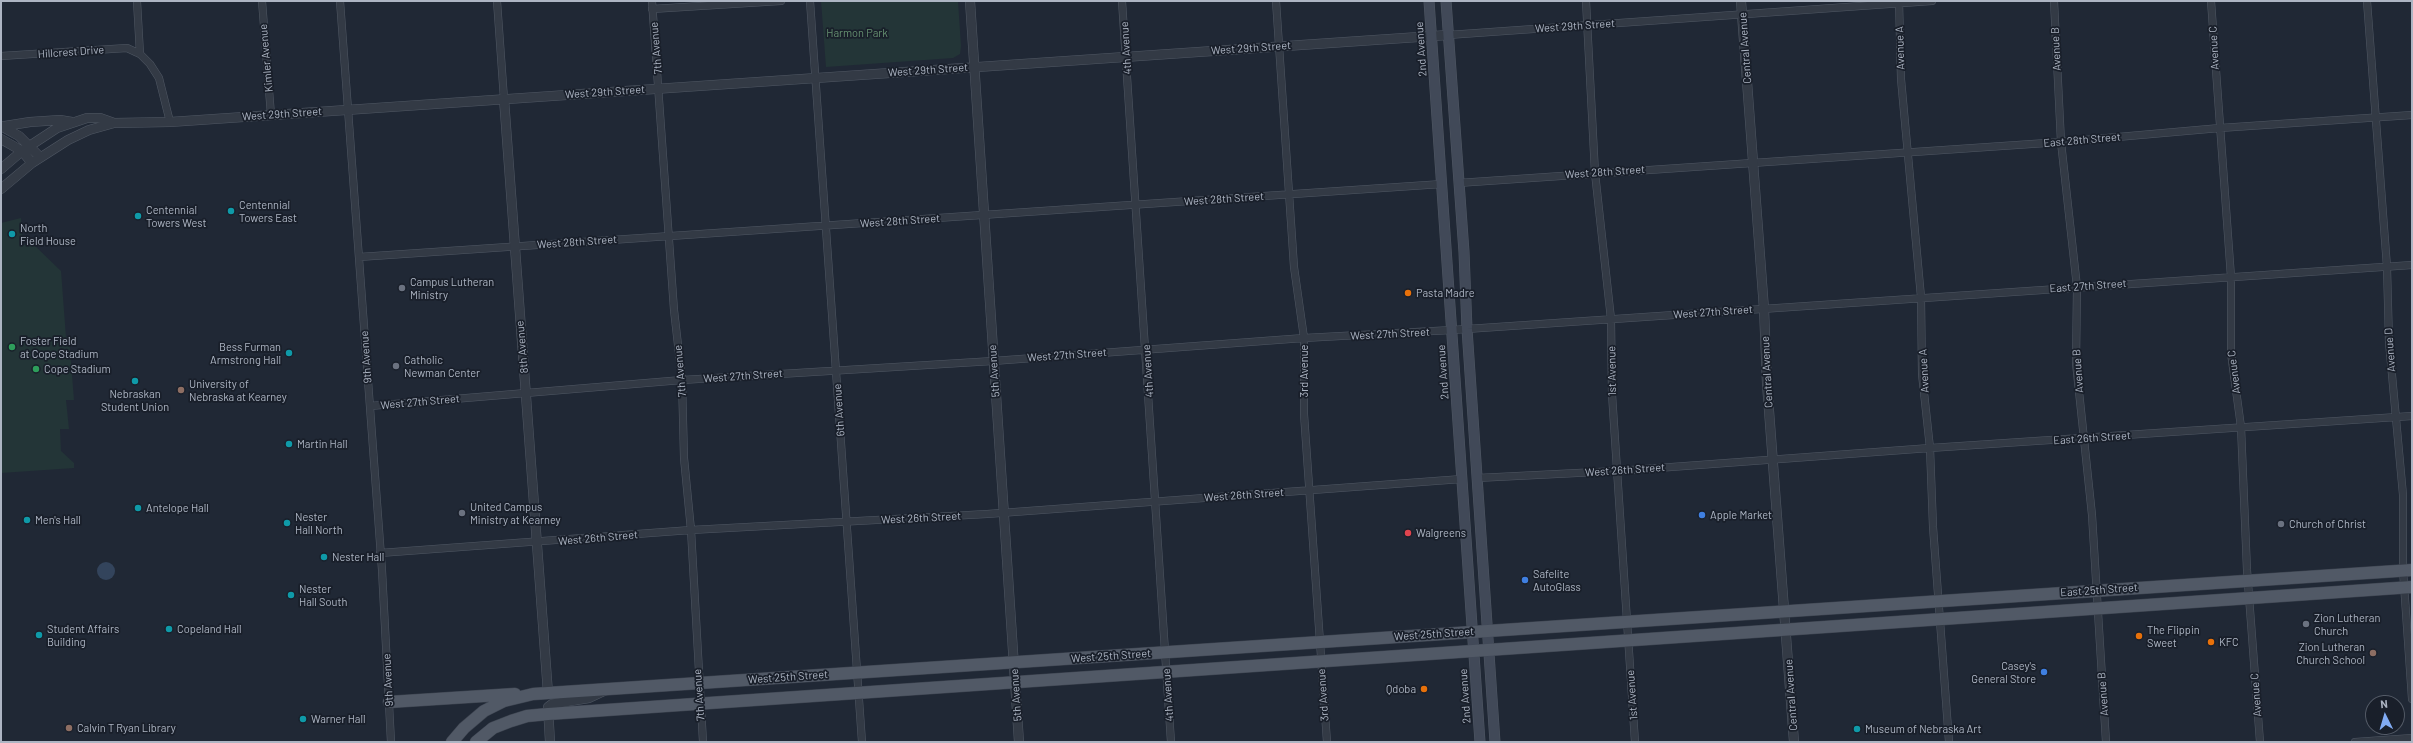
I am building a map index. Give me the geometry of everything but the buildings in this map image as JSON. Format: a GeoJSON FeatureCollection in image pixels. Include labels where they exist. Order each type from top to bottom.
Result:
{"type":"FeatureCollection","features":[{"type":"Feature","properties":{"kind":"main road","name":"2nd Avenue"},"geometry":{"type":"LineString","coordinates":[[1430,1],[1480,742]]}},
{"type":"Feature","properties":{"kind":"main road"},"geometry":{"type":"LineString","coordinates":[[1446,1],[1464,252],[1467,329],[1495,742]]}},
{"type":"Feature","properties":{"kind":"main road","name":"East 25th Street"},"geometry":{"type":"LineString","coordinates":[[1785,612],[2408,570]]}},
{"type":"Feature","properties":{"kind":"main road","name":"East 25th Street"},"geometry":{"type":"LineString","coordinates":[[1787,629],[2408,587]]}},
{"type":"Feature","properties":{"kind":"main road","name":"West 25th Street"},"geometry":{"type":"LineString","coordinates":[[452,742],[464,728],[484,711],[504,701],[533,694],[1785,612]]}},
{"type":"Feature","properties":{"kind":"main road","name":"West 25th Street"},"geometry":{"type":"LineString","coordinates":[[476,742],[493,728],[511,721],[527,716],[548,714],[1787,629]]}},
{"type":"Feature","properties":{"kind":"main road"},"geometry":{"type":"LineString","coordinates":[[389,702],[501,693],[533,694]]}},
{"type":"Feature","properties":{"kind":"street"},"geometry":{"type":"LineString","coordinates":[[137,1],[140,54],[150,64],[159,78],[170,122]]}},
{"type":"Feature","properties":{"kind":"street","name":"Kimler Avenue"},"geometry":{"type":"LineString","coordinates":[[262,1],[271,115]]}},
{"type":"Feature","properties":{"kind":"street","name":"9th Avenue"},"geometry":{"type":"LineString","coordinates":[[340,1],[370,406],[392,740]]}},
{"type":"Feature","properties":{"kind":"street","name":"8th Avenue"},"geometry":{"type":"LineString","coordinates":[[498,1],[513,247],[526,393],[548,693]]}},
{"type":"Feature","properties":{"kind":"street","name":"7th Avenue"},"geometry":{"type":"LineString","coordinates":[[652,1],[674,310],[682,380],[684,458],[691,530],[702,742]]}},
{"type":"Feature","properties":{"kind":"street"},"geometry":{"type":"LineString","coordinates":[[652,9],[781,1]]}},
{"type":"Feature","properties":{"kind":"street","name":"6th Avenue"},"geometry":{"type":"LineString","coordinates":[[810,1],[862,742]]}},
{"type":"Feature","properties":{"kind":"street","name":"5th Avenue"},"geometry":{"type":"LineString","coordinates":[[970,1],[973,67],[1019,742]]}},
{"type":"Feature","properties":{"kind":"street","name":"4th Avenue"},"geometry":{"type":"LineString","coordinates":[[1122,1],[1147,350],[1171,742]]}},
{"type":"Feature","properties":{"kind":"street","name":"3rd Avenue"},"geometry":{"type":"LineString","coordinates":[[1276,1],[1294,267],[1304,338],[1304,414],[1327,742]]}},
{"type":"Feature","properties":{"kind":"street","name":"1st Avenue"},"geometry":{"type":"LineString","coordinates":[[1586,1],[1590,101],[1595,173],[1611,319],[1612,394],[1635,742]]}},
{"type":"Feature","properties":{"kind":"street","name":"Central Avenue"},"geometry":{"type":"LineString","coordinates":[[1741,1],[1794,742]]}},
{"type":"Feature","properties":{"kind":"street","name":"West 29th Street"},"geometry":{"type":"LineString","coordinates":[[1,189],[40,157],[89,130],[114,123],[170,122],[1432,36],[1899,2],[1932,1]]}},
{"type":"Feature","properties":{"kind":"street","name":"Avenue B"},"geometry":{"type":"LineString","coordinates":[[2054,1],[2061,142],[2077,286],[2076,363],[2085,438],[2106,742]]}},
{"type":"Feature","properties":{"kind":"street","name":"Avenue C"},"geometry":{"type":"LineString","coordinates":[[2211,1],[2231,277],[2231,353],[2241,427],[2249,598],[2260,742]]}},
{"type":"Feature","properties":{"kind":"street","name":"Avenue D"},"geometry":{"type":"LineString","coordinates":[[2367,1],[2387,267],[2389,342],[2403,495],[2408,570],[2412,700]]}},
{"type":"Feature","properties":{"kind":"street","name":"Avenue A"},"geometry":{"type":"LineString","coordinates":[[1899,2],[1901,79],[1906,153],[1921,297],[1922,374],[1930,448],[1949,742]]}},
{"type":"Feature","properties":{"kind":"street","name":"Hillcrest Drive"},"geometry":{"type":"LineString","coordinates":[[1,56],[127,48],[140,54]]}},
{"type":"Feature","properties":{"kind":"street","name":"East 28th Street"},"geometry":{"type":"LineString","coordinates":[[1752,163],[2061,142],[2220,128],[2412,115]]}},
{"type":"Feature","properties":{"kind":"street","name":"West 29th Street"},"geometry":{"type":"LineString","coordinates":[[1,170],[25,148],[57,128],[73,122],[94,118],[114,123]]}},
{"type":"Feature","properties":{"kind":"street"},"geometry":{"type":"LineString","coordinates":[[3,126],[60,120],[73,122]]}},
{"type":"Feature","properties":{"kind":"street"},"geometry":{"type":"LineString","coordinates":[[3,126],[25,148],[32,163]]}},
{"type":"Feature","properties":{"kind":"street"},"geometry":{"type":"LineString","coordinates":[[1,138],[25,148],[40,157]]}},
{"type":"Feature","properties":{"kind":"street","name":"West 28th Street"},"geometry":{"type":"LineString","coordinates":[[1458,183],[1752,163]]}},
{"type":"Feature","properties":{"kind":"street","name":"West 28th Street"},"geometry":{"type":"LineString","coordinates":[[359,257],[1442,184]]}},
{"type":"Feature","properties":{"kind":"street","name":"East 27th Street"},"geometry":{"type":"LineString","coordinates":[[1764,309],[2077,286],[2412,265]]}},
{"type":"Feature","properties":{"kind":"street","name":"West 27th Street"},"geometry":{"type":"LineString","coordinates":[[370,406],[682,380],[1764,309]]}},
{"type":"Feature","properties":{"kind":"street","name":"East 26th Street"},"geometry":{"type":"LineString","coordinates":[[1773,459],[2412,416]]}},
{"type":"Feature","properties":{"kind":"street","name":"West 26th Street"},"geometry":{"type":"LineString","coordinates":[[1477,478],[1617,472],[1773,459]]}},
{"type":"Feature","properties":{"kind":"street","name":"West 26th Street"},"geometry":{"type":"LineString","coordinates":[[380,553],[691,530],[1004,513],[1462,479]]}},
{"type":"Feature","properties":{"kind":"street"},"geometry":{"type":"LineString","coordinates":[[550,742],[548,707],[552,704],[589,698],[608,689]]}},
{"type":"Feature","properties":{"kind":"street"},"geometry":{"type":"LineString","coordinates":[[2354,742],[2412,738]]}},
{"type":"Feature","properties":{"kind":"green space","name":"Harmon Park"},"geometry":{"type":"Polygon","coordinates":[[[821,1],[958,1],[961,46],[960,54],[953,58],[826,67],[821,1]]]}},
{"type":"Feature","properties":{"kind":"green space","name":"Cope Stadium"},"geometry":{"type":"Polygon","coordinates":[[[21,218],[23,245],[33,244],[61,271],[66,337],[69,337],[74,400],[66,400],[69,429],[60,429],[61,451],[74,463],[74,468],[1,473],[1,223],[21,218]]]}},
{"type":"Feature","properties":{"kind":"water"},"geometry":{"type":"Polygon","coordinates":[[[106,562],[110,563],[114,567],[114,575],[110,579],[106,580],[102,579],[98,575],[97,571],[98,567],[102,563],[106,562]]]}},
{"type":"Feature","properties":{"kind":"place","name":"Centennial Towers East"},"geometry":{"type":"Point","coordinates":[231,211]}},
{"type":"Feature","properties":{"kind":"place","name":"Centennial Towers West"},"geometry":{"type":"Point","coordinates":[138,216]}},
{"type":"Feature","properties":{"kind":"place","name":"North Field House"},"geometry":{"type":"Point","coordinates":[12,234]}},
{"type":"Feature","properties":{"kind":"place","name":"Campus Lutheran Ministry"},"geometry":{"type":"Point","coordinates":[402,288]}},
{"type":"Feature","properties":{"kind":"place","name":"Pasta Madre"},"geometry":{"type":"Point","coordinates":[1408,293]}},
{"type":"Feature","properties":{"kind":"place","name":"Foster Field at Cope Stadium"},"geometry":{"type":"Point","coordinates":[12,347]}},
{"type":"Feature","properties":{"kind":"place","name":"Bess Furman Armstrong Hall"},"geometry":{"type":"Point","coordinates":[289,353]}},
{"type":"Feature","properties":{"kind":"place","name":"Catholic Newman Center"},"geometry":{"type":"Point","coordinates":[396,366]}},
{"type":"Feature","properties":{"kind":"place","name":"Cope Stadium"},"geometry":{"type":"Point","coordinates":[36,369]}},
{"type":"Feature","properties":{"kind":"place","name":"Nebraskan Student Union"},"geometry":{"type":"Point","coordinates":[135,381]}},
{"type":"Feature","properties":{"kind":"place","name":"University of Nebraska at Kearney"},"geometry":{"type":"Point","coordinates":[181,390]}},
{"type":"Feature","properties":{"kind":"place","name":"Martin Hall"},"geometry":{"type":"Point","coordinates":[289,444]}},
{"type":"Feature","properties":{"kind":"place","name":"Antelope Hall"},"geometry":{"type":"Point","coordinates":[138,508]}},
{"type":"Feature","properties":{"kind":"place","name":"United Campus Ministry at Kearney"},"geometry":{"type":"Point","coordinates":[462,513]}},
{"type":"Feature","properties":{"kind":"place","name":"Apple Market"},"geometry":{"type":"Point","coordinates":[1702,515]}},
{"type":"Feature","properties":{"kind":"place","name":"Men's Hall"},"geometry":{"type":"Point","coordinates":[27,520]}},
{"type":"Feature","properties":{"kind":"place","name":"Nester Hall North"},"geometry":{"type":"Point","coordinates":[287,523]}},
{"type":"Feature","properties":{"kind":"place","name":"Church of Christ"},"geometry":{"type":"Point","coordinates":[2281,524]}},
{"type":"Feature","properties":{"kind":"place","name":"Walgreens"},"geometry":{"type":"Point","coordinates":[1408,533]}},
{"type":"Feature","properties":{"kind":"place","name":"Nester Hall"},"geometry":{"type":"Point","coordinates":[324,557]}},
{"type":"Feature","properties":{"kind":"place","name":"Safelite AutoGlass"},"geometry":{"type":"Point","coordinates":[1525,580]}},
{"type":"Feature","properties":{"kind":"place","name":"Nester Hall South"},"geometry":{"type":"Point","coordinates":[291,595]}},
{"type":"Feature","properties":{"kind":"place","name":"Zion Lutheran Church"},"geometry":{"type":"Point","coordinates":[2306,624]}},
{"type":"Feature","properties":{"kind":"place","name":"Copeland Hall"},"geometry":{"type":"Point","coordinates":[169,629]}},
{"type":"Feature","properties":{"kind":"place","name":"Student Affairs Building"},"geometry":{"type":"Point","coordinates":[39,635]}},
{"type":"Feature","properties":{"kind":"place","name":"The Flippin Sweet"},"geometry":{"type":"Point","coordinates":[2139,636]}},
{"type":"Feature","properties":{"kind":"place","name":"KFC"},"geometry":{"type":"Point","coordinates":[2211,642]}},
{"type":"Feature","properties":{"kind":"place","name":"Zion Lutheran Church School"},"geometry":{"type":"Point","coordinates":[2373,653]}},
{"type":"Feature","properties":{"kind":"place","name":"Casey's General Store"},"geometry":{"type":"Point","coordinates":[2044,672]}},
{"type":"Feature","properties":{"kind":"place","name":"Qdoba"},"geometry":{"type":"Point","coordinates":[1424,689]}},
{"type":"Feature","properties":{"kind":"place","name":"Warner Hall"},"geometry":{"type":"Point","coordinates":[303,719]}},
{"type":"Feature","properties":{"kind":"place","name":"Calvin T Ryan Library"},"geometry":{"type":"Point","coordinates":[69,728]}},
{"type":"Feature","properties":{"kind":"place","name":"Museum of Nebraska Art"},"geometry":{"type":"Point","coordinates":[1857,729]}}]}
